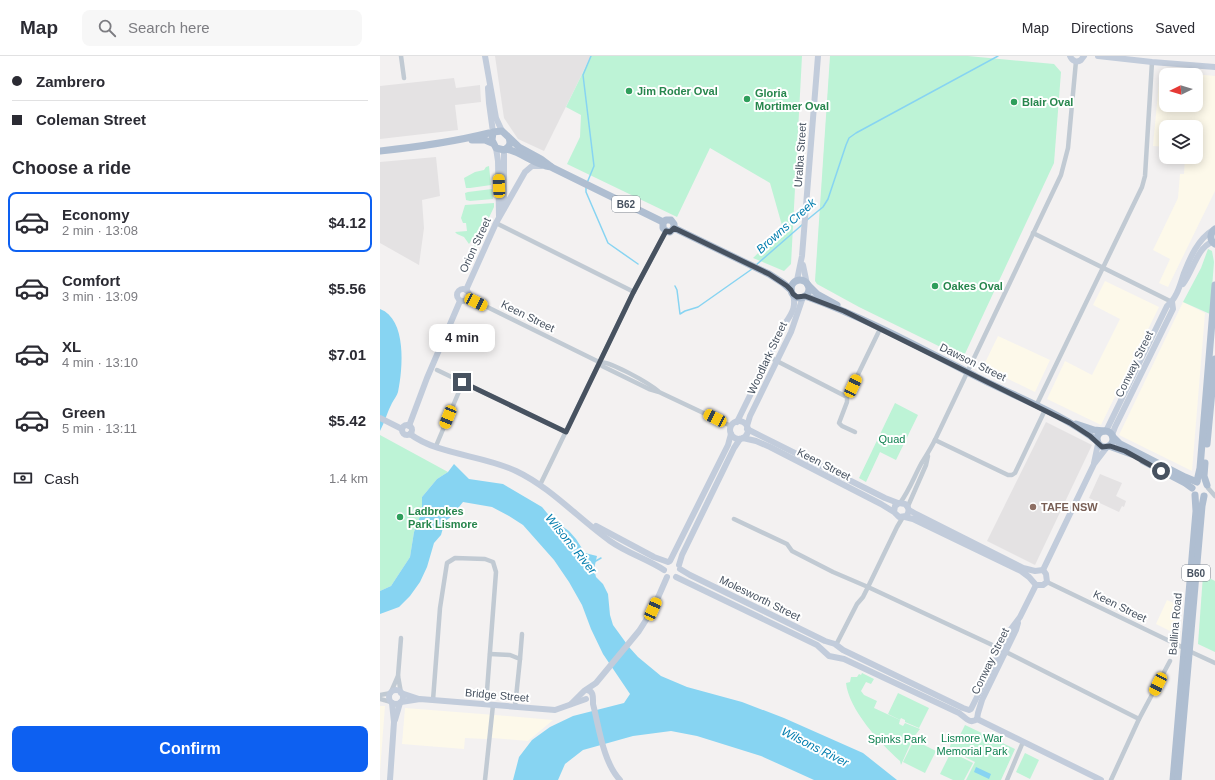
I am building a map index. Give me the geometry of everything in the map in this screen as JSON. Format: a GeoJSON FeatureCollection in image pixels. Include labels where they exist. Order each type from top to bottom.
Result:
{"type":"FeatureCollection","features":[{"type":"Feature","properties":{"kind":"main road","name":"B62"},"geometry":{"type":"LineString","coordinates":[[380,151],[420,147],[502,131]]}},
{"type":"Feature","properties":{"kind":"main road"},"geometry":{"type":"LineString","coordinates":[[502,131],[519,147],[541,159],[553,168]]}},
{"type":"Feature","properties":{"kind":"main road"},"geometry":{"type":"LineString","coordinates":[[493,133],[494,145]]}},
{"type":"Feature","properties":{"kind":"main road"},"geometry":{"type":"LineString","coordinates":[[505,150],[510,144],[509,138]]}},
{"type":"Feature","properties":{"kind":"main road","name":"B62"},"geometry":{"type":"LineString","coordinates":[[460,140],[485,140],[505,150],[514,151],[541,166],[553,168],[663,222],[668,219],[671,220],[674,224],[674,228],[769,274],[783,283],[799,298],[804,297]]}},
{"type":"Feature","properties":{"kind":"main road"},"geometry":{"type":"LineString","coordinates":[[663,222],[663,228],[666,231],[670,232],[674,228]]}},
{"type":"Feature","properties":{"kind":"main road"},"geometry":{"type":"LineString","coordinates":[[1214,229],[1211,237],[1214,244]]}},
{"type":"Feature","properties":{"kind":"main road","name":"B62"},"geometry":{"type":"LineString","coordinates":[[769,274],[797,281],[802,280],[807,284]]}},
{"type":"Feature","properties":{"kind":"main road"},"geometry":{"type":"LineString","coordinates":[[792,292],[792,286],[797,281]]}},
{"type":"Feature","properties":{"kind":"main road"},"geometry":{"type":"LineString","coordinates":[[804,297],[809,290],[807,284]]}},
{"type":"Feature","properties":{"kind":"main road","name":"Dawson Street"},"geometry":{"type":"LineString","coordinates":[[807,284],[818,294],[844,311]]}},
{"type":"Feature","properties":{"kind":"main road"},"geometry":{"type":"LineString","coordinates":[[1205,496],[1201,497],[1193,492],[1194,484],[1197,482],[1200,468],[1215,285]]}},
{"type":"Feature","properties":{"kind":"main road","name":"Dawson Street"},"geometry":{"type":"LineString","coordinates":[[804,297],[844,311],[1045,410],[1070,423],[1098,443]]}},
{"type":"Feature","properties":{"kind":"main road"},"geometry":{"type":"LineString","coordinates":[[1208,487],[1204,471],[1215,359]]}},
{"type":"Feature","properties":{"kind":"main road","name":"Dawson Street"},"geometry":{"type":"LineString","coordinates":[[1070,423],[1080,424],[1109,434],[1120,444],[1197,482]]}},
{"type":"Feature","properties":{"kind":"main road"},"geometry":{"type":"LineString","coordinates":[[1098,443],[1098,436],[1109,434],[1113,442],[1108,447]]}},
{"type":"Feature","properties":{"kind":"main road","name":"B62"},"geometry":{"type":"LineString","coordinates":[[1098,443],[1102,447],[1125,451],[1180,480],[1193,492]]}},
{"type":"Feature","properties":{"kind":"main road"},"geometry":{"type":"LineString","coordinates":[[1197,482],[1202,481],[1208,487]]}},
{"type":"Feature","properties":{"kind":"main road","name":"B60"},"geometry":{"type":"LineString","coordinates":[[1205,496],[1208,487]]}},
{"type":"Feature","properties":{"kind":"main road","name":"Ballina Road"},"geometry":{"type":"LineString","coordinates":[[1178,780],[1196,511],[1193,492]]}},
{"type":"Feature","properties":{"kind":"main road","name":"Ballina Road"},"geometry":{"type":"LineString","coordinates":[[1173,780],[1202,506],[1205,496]]}},
{"type":"Feature","properties":{"kind":"street"},"geometry":{"type":"LineString","coordinates":[[401,56],[404,78]]}},
{"type":"Feature","properties":{"kind":"street"},"geometry":{"type":"LineString","coordinates":[[485,56],[493,133]]}},
{"type":"Feature","properties":{"kind":"street","name":"Uralba Street"},"geometry":{"type":"LineString","coordinates":[[797,281],[802,256],[818,56]]}},
{"type":"Feature","properties":{"kind":"street"},"geometry":{"type":"LineString","coordinates":[[1070,56],[1071,59],[1076,61],[1082,60],[1084,56]]}},
{"type":"Feature","properties":{"kind":"street"},"geometry":{"type":"LineString","coordinates":[[1098,56],[1215,67]]}},
{"type":"Feature","properties":{"kind":"street"},"geometry":{"type":"LineString","coordinates":[[1043,570],[1047,576],[1047,582],[1041,586],[1036,585],[1021,571],[913,520],[899,517],[894,512],[895,506],[907,492],[935,440],[1061,175],[1068,148],[1076,61]]}},
{"type":"Feature","properties":{"kind":"street"},"geometry":{"type":"LineString","coordinates":[[1036,406],[1144,182],[1152,62]]}},
{"type":"Feature","properties":{"kind":"street"},"geometry":{"type":"LineString","coordinates":[[487,74],[496,118],[502,131]]}},
{"type":"Feature","properties":{"kind":"street"},"geometry":{"type":"LineString","coordinates":[[494,145],[498,161],[498,220],[634,292]]}},
{"type":"Feature","properties":{"kind":"street","name":"Orion Street"},"geometry":{"type":"LineString","coordinates":[[503,210],[505,150]]}},
{"type":"Feature","properties":{"kind":"street","name":"Orion Street"},"geometry":{"type":"LineString","coordinates":[[466,290],[498,220],[526,169],[532,166],[541,166]]}},
{"type":"Feature","properties":{"kind":"street","name":"Conway Street"},"geometry":{"type":"LineString","coordinates":[[1109,434],[1167,306],[1172,302],[1199,243],[1206,234],[1214,229]]}},
{"type":"Feature","properties":{"kind":"street"},"geometry":{"type":"LineString","coordinates":[[540,485],[599,362],[666,231]]}},
{"type":"Feature","properties":{"kind":"street"},"geometry":{"type":"LineString","coordinates":[[1033,233],[1172,302]]}},
{"type":"Feature","properties":{"kind":"street","name":"Conway Street"},"geometry":{"type":"LineString","coordinates":[[1180,286],[1189,275],[1206,244],[1214,244]]}},
{"type":"Feature","properties":{"kind":"street","name":"Uralba Street"},"geometry":{"type":"LineString","coordinates":[[802,256],[807,284]]}},
{"type":"Feature","properties":{"kind":"street"},"geometry":{"type":"LineString","coordinates":[[461,290],[466,290],[469,293],[469,298],[464,302],[460,301],[457,297],[458,293],[461,290]]}},
{"type":"Feature","properties":{"kind":"street","name":"Woodlark Street"},"geometry":{"type":"LineString","coordinates":[[737,422],[786,322],[793,312],[795,304],[792,292]]}},
{"type":"Feature","properties":{"kind":"street","name":"Woodlark Street"},"geometry":{"type":"LineString","coordinates":[[747,427],[750,416],[791,332],[804,297]]}},
{"type":"Feature","properties":{"kind":"street","name":"Keen Street"},"geometry":{"type":"LineString","coordinates":[[469,298],[599,362],[602,366],[649,389],[659,392],[731,426]]}},
{"type":"Feature","properties":{"kind":"street"},"geometry":{"type":"LineString","coordinates":[[410,434],[412,430],[409,426],[426,378],[460,301]]}},
{"type":"Feature","properties":{"kind":"street"},"geometry":{"type":"LineString","coordinates":[[855,432],[839,423],[847,400],[880,329]]}},
{"type":"Feature","properties":{"kind":"street"},"geometry":{"type":"LineString","coordinates":[[769,357],[847,400]]}},
{"type":"Feature","properties":{"kind":"street"},"geometry":{"type":"LineString","coordinates":[[437,370],[566,432]]}},
{"type":"Feature","properties":{"kind":"street"},"geometry":{"type":"LineString","coordinates":[[436,446],[462,382]]}},
{"type":"Feature","properties":{"kind":"street"},"geometry":{"type":"LineString","coordinates":[[935,440],[1008,475],[1012,475],[1015,473],[1045,410]]}},
{"type":"Feature","properties":{"kind":"street"},"geometry":{"type":"LineString","coordinates":[[380,418],[399,428],[404,435],[410,434],[420,441],[488,460],[525,475],[540,485],[617,546],[664,570],[667,577],[672,578],[676,577],[679,573],[685,548],[734,448],[747,434],[747,427],[742,422],[737,422],[731,426],[731,434],[728,445],[669,562],[665,565],[664,570]]}},
{"type":"Feature","properties":{"kind":"street"},"geometry":{"type":"LineString","coordinates":[[399,428],[409,426]]}},
{"type":"Feature","properties":{"kind":"street","name":"Keen Street"},"geometry":{"type":"LineString","coordinates":[[747,427],[765,439],[885,498],[899,503]]}},
{"type":"Feature","properties":{"kind":"street"},"geometry":{"type":"LineString","coordinates":[[731,434],[735,438],[742,438]]}},
{"type":"Feature","properties":{"kind":"street","name":"Keen Street"},"geometry":{"type":"LineString","coordinates":[[742,438],[756,441],[770,447],[894,512]]}},
{"type":"Feature","properties":{"kind":"street"},"geometry":{"type":"LineString","coordinates":[[1094,464],[1098,443]]}},
{"type":"Feature","properties":{"kind":"street"},"geometry":{"type":"LineString","coordinates":[[1043,570],[1094,464],[1108,447]]}},
{"type":"Feature","properties":{"kind":"street"},"geometry":{"type":"LineString","coordinates":[[835,645],[857,604],[863,597],[897,527],[908,513],[908,508],[926,465],[929,452]]}},
{"type":"Feature","properties":{"kind":"street"},"geometry":{"type":"LineString","coordinates":[[1208,487],[1215,497]]}},
{"type":"Feature","properties":{"kind":"street"},"geometry":{"type":"LineString","coordinates":[[1205,496],[1215,497]]}},
{"type":"Feature","properties":{"kind":"street"},"geometry":{"type":"LineString","coordinates":[[899,503],[904,503],[916,514],[1023,568],[1035,571],[1043,570]]}},
{"type":"Feature","properties":{"kind":"street"},"geometry":{"type":"LineString","coordinates":[[734,519],[787,544],[792,551],[833,572],[1004,651],[1139,719]]}},
{"type":"Feature","properties":{"kind":"street"},"geometry":{"type":"LineString","coordinates":[[586,521],[654,557],[669,562],[674,562],[680,567]]}},
{"type":"Feature","properties":{"kind":"street"},"geometry":{"type":"LineString","coordinates":[[433,700],[440,608],[447,563],[455,558],[485,559],[493,562],[496,572],[486,704]]}},
{"type":"Feature","properties":{"kind":"street","name":"Molesworth Street"},"geometry":{"type":"LineString","coordinates":[[680,567],[690,575],[963,708],[970,710]]}},
{"type":"Feature","properties":{"kind":"street"},"geometry":{"type":"LineString","coordinates":[[1031,580],[1035,571]]}},
{"type":"Feature","properties":{"kind":"street","name":"Bridge Street"},"geometry":{"type":"LineString","coordinates":[[400,702],[420,699],[554,710],[564,708],[589,696],[596,683],[639,631],[648,617],[667,577]]}},
{"type":"Feature","properties":{"kind":"street","name":"Molesworth Street"},"geometry":{"type":"LineString","coordinates":[[676,577],[814,644],[826,652]]}},
{"type":"Feature","properties":{"kind":"street","name":"Keen Street"},"geometry":{"type":"LineString","coordinates":[[1047,582],[1215,663]]}},
{"type":"Feature","properties":{"kind":"street","name":"Conway Street"},"geometry":{"type":"LineString","coordinates":[[977,716],[982,700],[1012,629],[1020,617],[1036,585]]}},
{"type":"Feature","properties":{"kind":"street","name":"Conway Street"},"geometry":{"type":"LineString","coordinates":[[970,710],[1016,630],[1020,617]]}},
{"type":"Feature","properties":{"kind":"street"},"geometry":{"type":"LineString","coordinates":[[515,706],[522,634]]}},
{"type":"Feature","properties":{"kind":"street"},"geometry":{"type":"LineString","coordinates":[[394,722],[400,702],[403,698],[398,676],[401,638]]}},
{"type":"Feature","properties":{"kind":"street"},"geometry":{"type":"LineString","coordinates":[[835,645],[827,646],[826,652],[829,656],[844,659],[967,718],[972,722],[977,716]]}},
{"type":"Feature","properties":{"kind":"street"},"geometry":{"type":"LineString","coordinates":[[835,645],[839,651],[835,656]]}},
{"type":"Feature","properties":{"kind":"street"},"geometry":{"type":"LineString","coordinates":[[490,654],[510,655],[520,659]]}},
{"type":"Feature","properties":{"kind":"street"},"geometry":{"type":"LineString","coordinates":[[1111,780],[1139,719],[1170,661]]}},
{"type":"Feature","properties":{"kind":"street"},"geometry":{"type":"LineString","coordinates":[[390,780],[394,722],[389,698],[398,676]]}},
{"type":"Feature","properties":{"kind":"street"},"geometry":{"type":"LineString","coordinates":[[380,695],[396,691],[401,693]]}},
{"type":"Feature","properties":{"kind":"street","name":"Bridge Street"},"geometry":{"type":"LineString","coordinates":[[401,693],[420,699]]}},
{"type":"Feature","properties":{"kind":"street"},"geometry":{"type":"LineString","coordinates":[[589,696],[608,763],[614,774],[620,780]]}},
{"type":"Feature","properties":{"kind":"street"},"geometry":{"type":"LineString","coordinates":[[380,699],[396,704],[400,702]]}},
{"type":"Feature","properties":{"kind":"street"},"geometry":{"type":"LineString","coordinates":[[485,780],[493,705]]}},
{"type":"Feature","properties":{"kind":"street"},"geometry":{"type":"LineString","coordinates":[[967,718],[966,713],[970,710],[975,710],[977,716],[1024,742],[1101,780]]}},
{"type":"Feature","properties":{"kind":"street"},"geometry":{"type":"LineString","coordinates":[[1007,780],[1024,742]]}},
{"type":"Feature","properties":{"kind":"shaded area"},"geometry":{"type":"Polygon","coordinates":[[[495,56],[591,56],[544,151],[518,139],[504,118],[495,56]]]}},
{"type":"Feature","properties":{"kind":"shaded area"},"geometry":{"type":"Polygon","coordinates":[[[1203,75],[1215,76],[1215,191],[1168,287],[1159,283],[1170,259],[1153,250],[1178,198],[1180,174],[1184,174],[1185,164],[1203,164],[1203,120],[1159,120],[1159,146],[1153,146],[1159,82],[1159,112],[1203,112],[1203,75]]]}},
{"type":"Feature","properties":{"kind":"shaded area"},"geometry":{"type":"Polygon","coordinates":[[[454,78],[456,88],[480,85],[481,102],[455,105],[458,130],[380,139],[380,86],[454,78]]]}},
{"type":"Feature","properties":{"kind":"shaded area"},"geometry":{"type":"Polygon","coordinates":[[[436,157],[440,196],[422,200],[424,228],[419,265],[380,243],[380,162],[436,157]]]}},
{"type":"Feature","properties":{"kind":"shaded area"},"geometry":{"type":"Polygon","coordinates":[[[1105,281],[1159,307],[1101,425],[1047,399],[1065,361],[1092,375],[1120,319],[1093,305],[1105,281]]]}},
{"type":"Feature","properties":{"kind":"shaded area"},"geometry":{"type":"Polygon","coordinates":[[[1183,302],[1205,313],[1192,471],[1119,435],[1183,302]]]}},
{"type":"Feature","properties":{"kind":"shaded area"},"geometry":{"type":"Polygon","coordinates":[[[998,336],[1050,360],[1035,392],[983,367],[998,336]]]}},
{"type":"Feature","properties":{"kind":"shaded area","name":"TAFE NSW"},"geometry":{"type":"Polygon","coordinates":[[[1046,422],[1092,445],[1035,565],[987,541],[1046,422]]]}},
{"type":"Feature","properties":{"kind":"shaded area"},"geometry":{"type":"Polygon","coordinates":[[[1100,474],[1122,483],[1116,496],[1126,501],[1124,507],[1122,506],[1119,512],[1089,498],[1100,474]]]}},
{"type":"Feature","properties":{"kind":"shaded area"},"geometry":{"type":"Polygon","coordinates":[[[1167,600],[1180,606],[1180,616],[1172,632],[1156,624],[1167,600]]]}},
{"type":"Feature","properties":{"kind":"shaded area"},"geometry":{"type":"Polygon","coordinates":[[[380,706],[385,706],[380,771],[380,706]]]}},
{"type":"Feature","properties":{"kind":"shaded area"},"geometry":{"type":"Polygon","coordinates":[[[405,708],[553,720],[528,741],[493,738],[465,738],[464,749],[402,744],[405,708]]]}},
{"type":"Feature","properties":{"kind":"green space"},"geometry":{"type":"Polygon","coordinates":[[[591,56],[802,56],[791,264],[784,271],[753,258],[783,229],[770,183],[710,148],[677,217],[567,164],[580,137],[581,115],[566,107],[591,56]]]}},
{"type":"Feature","properties":{"kind":"green space"},"geometry":{"type":"Polygon","coordinates":[[[830,56],[968,56],[1054,64],[1061,72],[1054,163],[963,358],[859,307],[817,284],[815,281],[830,56]]]}},
{"type":"Feature","properties":{"kind":"green space"},"geometry":{"type":"Polygon","coordinates":[[[489,166],[491,185],[466,188],[464,178],[475,172],[484,170],[489,166]]]}},
{"type":"Feature","properties":{"kind":"green space"},"geometry":{"type":"Polygon","coordinates":[[[492,189],[493,199],[466,200],[465,193],[492,189]]]}},
{"type":"Feature","properties":{"kind":"green space"},"geometry":{"type":"Polygon","coordinates":[[[494,203],[494,207],[475,247],[475,243],[471,241],[469,244],[464,237],[455,232],[467,231],[466,223],[463,223],[461,218],[465,205],[494,203]]]}},
{"type":"Feature","properties":{"kind":"green space"},"geometry":{"type":"Polygon","coordinates":[[[1208,249],[1212,251],[1214,262],[1210,314],[1183,302],[1201,268],[1208,249]]]}},
{"type":"Feature","properties":{"kind":"green space","name":"Quad"},"geometry":{"type":"Polygon","coordinates":[[[895,403],[918,415],[896,460],[880,452],[866,482],[859,478],[895,403]]]}},
{"type":"Feature","properties":{"kind":"green space","name":"Ladbrokes Park Lismore"},"geometry":{"type":"Polygon","coordinates":[[[380,435],[448,472],[437,479],[422,497],[422,511],[414,532],[410,557],[391,586],[380,591],[380,435]]]}},
{"type":"Feature","properties":{"kind":"green space"},"geometry":{"type":"Polygon","coordinates":[[[1203,575],[1215,581],[1215,652],[1198,644],[1203,575]]]}},
{"type":"Feature","properties":{"kind":"green space","name":"Spinks Park"},"geometry":{"type":"Polygon","coordinates":[[[862,673],[874,679],[871,684],[866,682],[861,691],[864,695],[877,701],[874,708],[900,720],[899,724],[903,726],[905,723],[920,729],[913,738],[901,765],[900,761],[875,736],[859,715],[848,693],[846,683],[850,682],[851,677],[857,677],[862,673]]]}},
{"type":"Feature","properties":{"kind":"green space"},"geometry":{"type":"Polygon","coordinates":[[[898,693],[929,708],[919,728],[905,722],[905,720],[901,718],[900,720],[888,714],[898,693]]]}},
{"type":"Feature","properties":{"kind":"green space","name":"Lismore War Memorial Park"},"geometry":{"type":"Polygon","coordinates":[[[965,725],[1015,749],[1001,780],[966,780],[975,762],[949,749],[952,741],[956,743],[965,725]]]}},
{"type":"Feature","properties":{"kind":"green space"},"geometry":{"type":"Polygon","coordinates":[[[914,740],[936,751],[925,773],[903,762],[914,740]]]}},
{"type":"Feature","properties":{"kind":"green space"},"geometry":{"type":"Polygon","coordinates":[[[951,752],[973,763],[964,780],[953,780],[940,774],[951,752]]]}},
{"type":"Feature","properties":{"kind":"green space"},"geometry":{"type":"Polygon","coordinates":[[[1025,753],[1039,760],[1030,779],[1016,772],[1025,753]]]}},
{"type":"Feature","properties":{"kind":"water"},"geometry":{"type":"Polygon","coordinates":[[[380,309],[389,314],[395,323],[399,334],[402,358],[398,392],[390,406],[380,431],[380,309]]]}},
{"type":"Feature","properties":{"kind":"water","name":"Wilsons River"},"geometry":{"type":"Polygon","coordinates":[[[454,464],[469,479],[503,484],[542,507],[552,519],[569,531],[585,553],[597,556],[594,569],[596,577],[603,584],[608,594],[610,615],[613,625],[638,657],[661,676],[687,687],[742,702],[784,718],[863,753],[897,780],[814,780],[761,756],[697,736],[671,731],[633,736],[583,750],[565,764],[558,780],[513,780],[519,757],[532,740],[550,727],[573,716],[624,703],[630,694],[603,654],[582,605],[554,560],[523,525],[492,507],[463,502],[451,517],[445,521],[441,535],[434,543],[427,567],[420,582],[410,596],[399,607],[380,614],[380,591],[391,586],[410,557],[414,532],[422,511],[422,497],[437,479],[448,472],[454,464]]]}},
{"type":"Feature","properties":{"kind":"water"},"geometry":{"type":"Polygon","coordinates":[[[976,767],[991,774],[989,779],[974,772],[976,767]]]}},
{"type":"Feature","properties":{"kind":"waterway"},"geometry":{"type":"LineString","coordinates":[[587,183],[594,166],[583,75],[591,56]]}},
{"type":"Feature","properties":{"kind":"waterway","name":"Browns Creek"},"geometry":{"type":"LineString","coordinates":[[807,220],[823,207],[828,199],[849,138],[998,56]]}},
{"type":"Feature","properties":{"kind":"waterway"},"geometry":{"type":"LineString","coordinates":[[586,186],[586,192],[608,243],[638,264]]}},
{"type":"Feature","properties":{"kind":"waterway","name":"Browns Creek"},"geometry":{"type":"LineString","coordinates":[[756,265],[803,224]]}},
{"type":"Feature","properties":{"kind":"waterway","name":"Browns Creek"},"geometry":{"type":"LineString","coordinates":[[675,286],[677,290],[680,314],[698,307],[752,269]]}},
{"type":"Feature","properties":{"kind":"waterway","name":"Browns Creek"},"geometry":{"type":"LineString","coordinates":[[594,562],[601,558]]}},
{"type":"Feature","properties":{"kind":"place","name":"Jim Roder Oval"},"geometry":{"type":"Point","coordinates":[629,91]}},
{"type":"Feature","properties":{"kind":"place","name":"Gloria Mortimer Oval"},"geometry":{"type":"Point","coordinates":[747,99]}},
{"type":"Feature","properties":{"kind":"place","name":"Blair Oval"},"geometry":{"type":"Point","coordinates":[1014,102]}},
{"type":"Feature","properties":{"kind":"place","name":"Oakes Oval"},"geometry":{"type":"Point","coordinates":[935,286]}},
{"type":"Feature","properties":{"kind":"place","name":"TAFE NSW"},"geometry":{"type":"Point","coordinates":[1033,507]}},
{"type":"Feature","properties":{"kind":"place","name":"Ladbrokes Park Lismore"},"geometry":{"type":"Point","coordinates":[400,517]}},
{"type":"Feature","properties":{"kind":"route"},"geometry":{"type":"LineString","coordinates":[[462,382],[566,432],[599,362],[666,231],[670,232],[674,228],[769,274],[787,286],[793,294],[799,298],[805,296],[844,311],[1070,423],[1097,441],[1100,446],[1107,448],[1110,446],[1125,451],[1161,471]]}}]}
